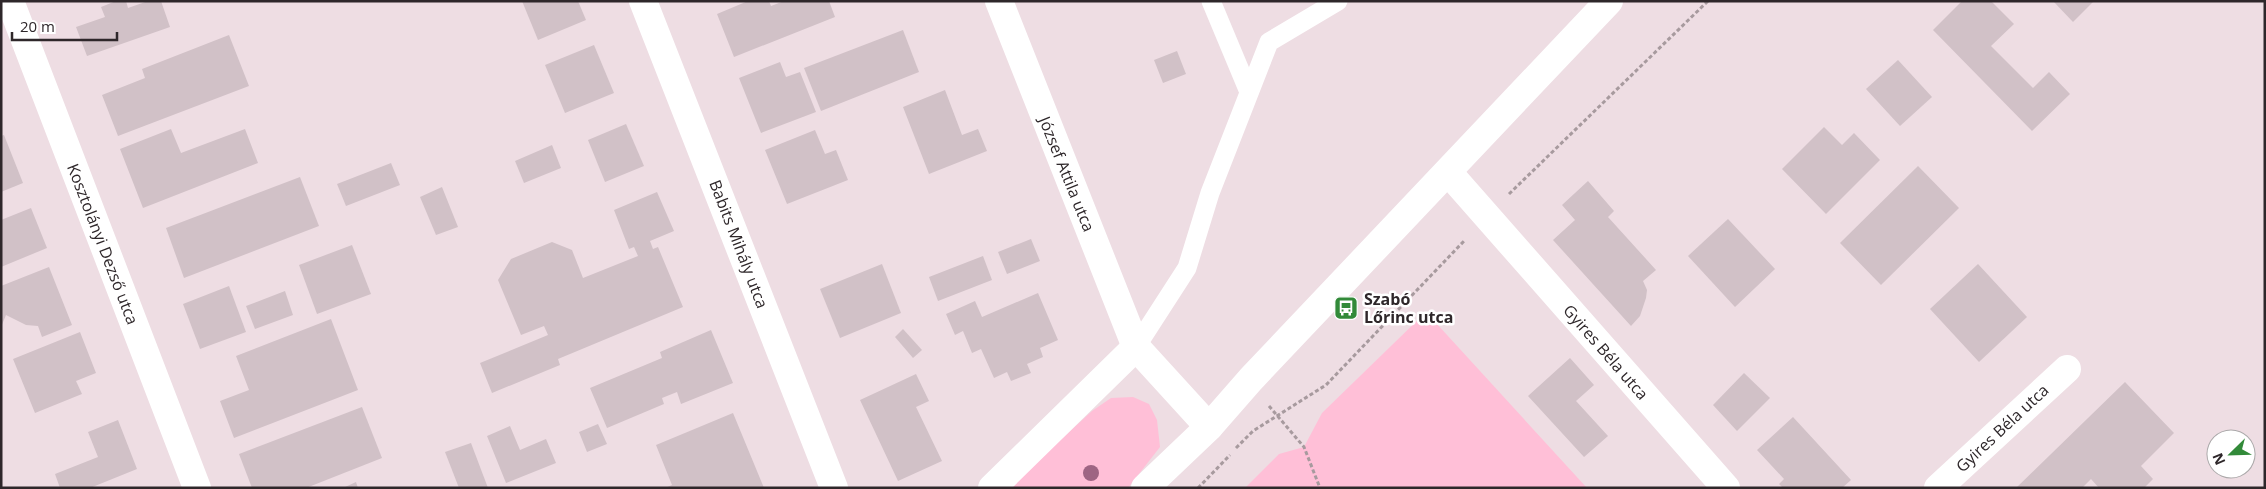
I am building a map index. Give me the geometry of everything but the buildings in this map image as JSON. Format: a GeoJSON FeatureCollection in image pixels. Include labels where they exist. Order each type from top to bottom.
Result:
{"type":"FeatureCollection","features":[{"type":"Feature","properties":{"kind":"street","name":"Kosztolányi Dezső utca"},"geometry":{"type":"LineString","coordinates":[[10,1],[197,488]]}},
{"type":"Feature","properties":{"kind":"street","name":"Babits Mihály utca"},"geometry":{"type":"LineString","coordinates":[[643,1],[834,488]]}},
{"type":"Feature","properties":{"kind":"street","name":"József Attila utca"},"geometry":{"type":"LineString","coordinates":[[999,1],[1136,347]]}},
{"type":"Feature","properties":{"kind":"street"},"geometry":{"type":"LineString","coordinates":[[1146,488],[1209,427],[1251,379],[1609,1]]}},
{"type":"Feature","properties":{"kind":"street","name":"Gyires Béla utca"},"geometry":{"type":"LineString","coordinates":[[1448,172],[1726,488]]}},
{"type":"Feature","properties":{"kind":"street"},"geometry":{"type":"LineString","coordinates":[[992,488],[1136,347],[1209,427]]}},
{"type":"Feature","properties":{"kind":"street","name":"Gyires Béla utca"},"geometry":{"type":"LineString","coordinates":[[1938,488],[2067,369]]}},
{"type":"Feature","properties":{"kind":"lane"},"geometry":{"type":"LineString","coordinates":[[1211,1],[1249,92]]}},
{"type":"Feature","properties":{"kind":"lane"},"geometry":{"type":"LineString","coordinates":[[1136,347],[1187,268],[1210,193],[1269,42],[1338,1]]}},
{"type":"Feature","properties":{"kind":"path"},"geometry":{"type":"LineString","coordinates":[[1198,488],[1253,431],[1326,385],[1487,216],[1708,1]]}},
{"type":"Feature","properties":{"kind":"path"},"geometry":{"type":"LineString","coordinates":[[1251,379],[1276,417],[1304,447],[1320,488]]}},
{"type":"Feature","properties":{"kind":"shaded area"},"geometry":{"type":"Polygon","coordinates":[[[1426,312],[1587,488],[1245,488],[1279,454],[1304,447],[1322,413],[1426,312]]]}},
{"type":"Feature","properties":{"kind":"shaded area"},"geometry":{"type":"Polygon","coordinates":[[[1133,397],[1149,404],[1157,420],[1160,447],[1128,488],[1008,488],[1092,411],[1111,398],[1133,397]]]}},
{"type":"Feature","properties":{"kind":"place","name":"Szabó Lőrinc utca"},"geometry":{"type":"Point","coordinates":[1346,308]}}]}
